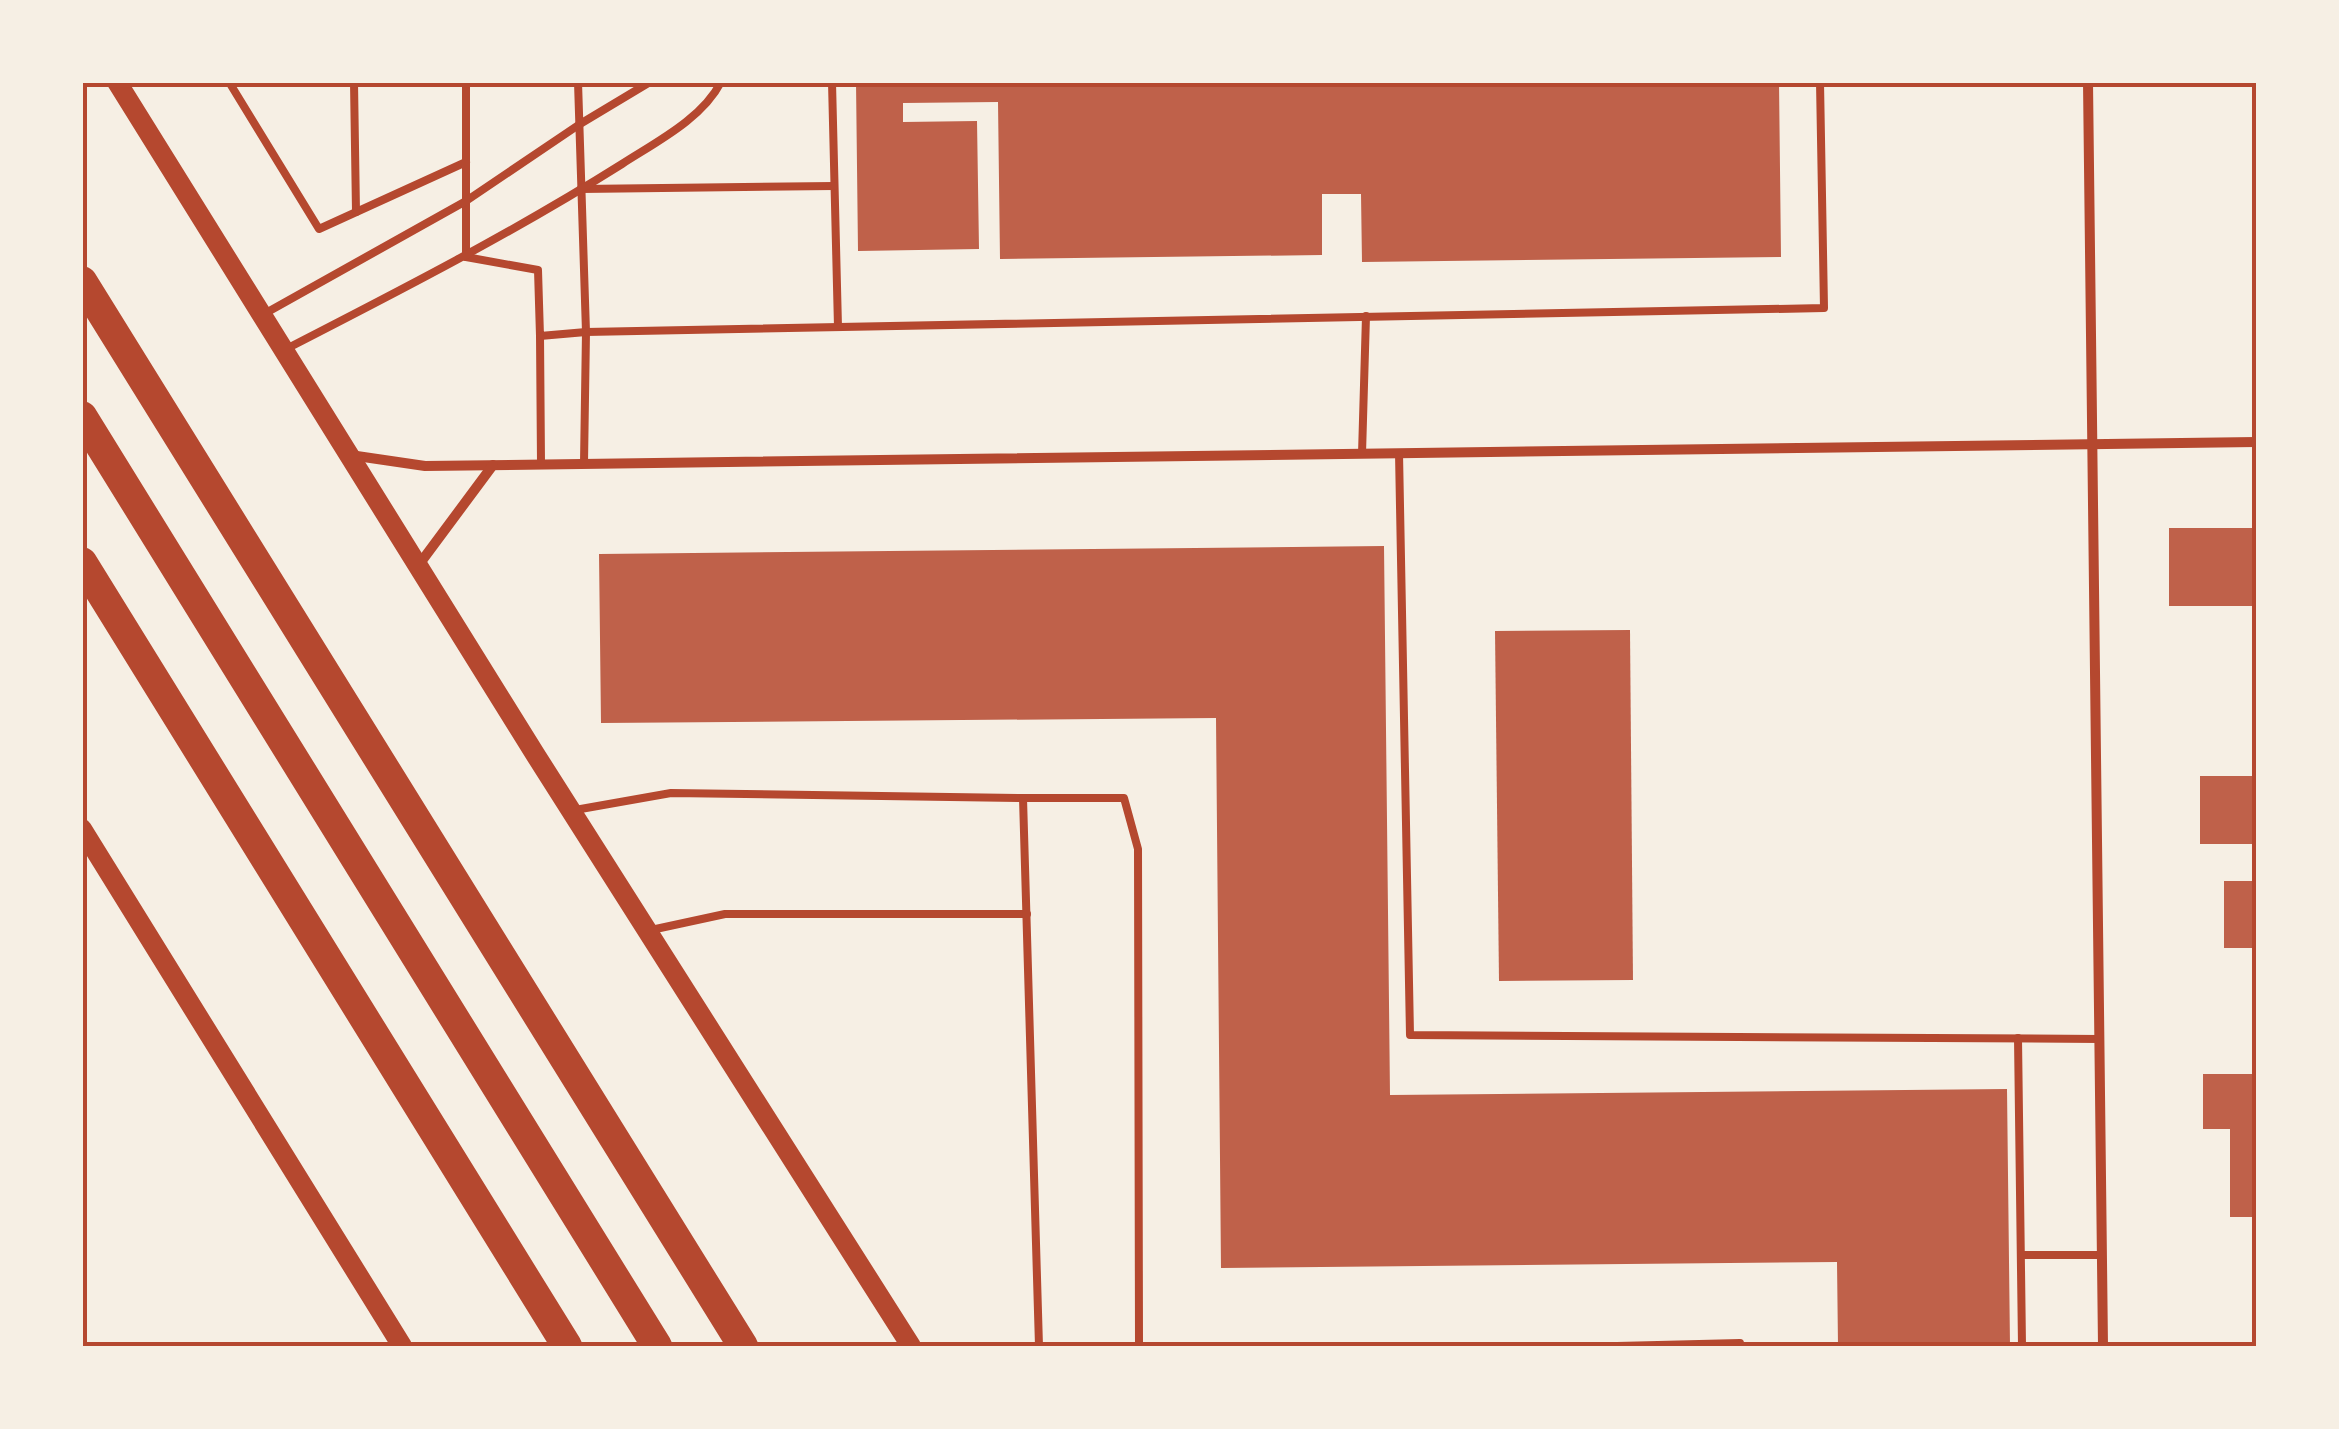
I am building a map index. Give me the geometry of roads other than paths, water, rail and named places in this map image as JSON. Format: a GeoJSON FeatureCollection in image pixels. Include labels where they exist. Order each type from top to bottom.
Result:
{"type":"FeatureCollection","features":[{"type":"Feature","properties":{"kind":"highway"},"geometry":{"type":"LineString","coordinates":[[82,281],[743,1346]]}},
{"type":"Feature","properties":{"kind":"highway"},"geometry":{"type":"LineString","coordinates":[[82,416],[657,1346]]}},
{"type":"Feature","properties":{"kind":"highway"},"geometry":{"type":"LineString","coordinates":[[82,562],[566,1346]]}},
{"type":"Feature","properties":{"kind":"main road"},"geometry":{"type":"LineString","coordinates":[[121,84],[571,811],[911,1346]]}},
{"type":"Feature","properties":{"kind":"main road"},"geometry":{"type":"LineString","coordinates":[[82,829],[402,1346]]}},
{"type":"Feature","properties":{"kind":"street"},"geometry":{"type":"LineString","coordinates":[[2088,82],[2103,1346]]}},
{"type":"Feature","properties":{"kind":"street"},"geometry":{"type":"LineString","coordinates":[[349,455],[425,466],[2256,442]]}},
{"type":"Feature","properties":{"kind":"street"},"geometry":{"type":"LineString","coordinates":[[418,566],[493,465]]}},
{"type":"Feature","properties":{"kind":"lane"},"geometry":{"type":"LineString","coordinates":[[229,82],[319,229],[466,162]]}},
{"type":"Feature","properties":{"kind":"lane"},"geometry":{"type":"LineString","coordinates":[[354,82],[356,212]]}},
{"type":"Feature","properties":{"kind":"lane"},"geometry":{"type":"LineString","coordinates":[[466,82],[466,257]]}},
{"type":"Feature","properties":{"kind":"lane"},"geometry":{"type":"LineString","coordinates":[[578,82],[586,332],[584,463]]}},
{"type":"Feature","properties":{"kind":"lane"},"geometry":{"type":"LineString","coordinates":[[261,315],[466,201],[650,82]]}},
{"type":"Feature","properties":{"kind":"lane"},"geometry":{"type":"LineString","coordinates":[[284,350],[466,257],[582,190],[683,125],[722,82]]}},
{"type":"Feature","properties":{"kind":"lane"},"geometry":{"type":"LineString","coordinates":[[832,82],[838,327]]}},
{"type":"Feature","properties":{"kind":"lane"},"geometry":{"type":"LineString","coordinates":[[540,336],[1824,308],[1820,82]]}},
{"type":"Feature","properties":{"kind":"lane"},"geometry":{"type":"LineString","coordinates":[[582,190],[834,186]]}},
{"type":"Feature","properties":{"kind":"lane"},"geometry":{"type":"LineString","coordinates":[[466,257],[538,270],[541,463]]}},
{"type":"Feature","properties":{"kind":"lane"},"geometry":{"type":"LineString","coordinates":[[1362,454],[1366,316]]}},
{"type":"Feature","properties":{"kind":"lane"},"geometry":{"type":"LineString","coordinates":[[1400,453],[1410,1034],[2100,1039]]}},
{"type":"Feature","properties":{"kind":"lane"},"geometry":{"type":"LineString","coordinates":[[571,811],[671,793],[1124,798],[1138,849],[1140,1346]]}},
{"type":"Feature","properties":{"kind":"lane"},"geometry":{"type":"LineString","coordinates":[[1024,798],[1039,1346]]}},
{"type":"Feature","properties":{"kind":"lane"},"geometry":{"type":"LineString","coordinates":[[647,931],[725,914],[1026,914]]}},
{"type":"Feature","properties":{"kind":"lane"},"geometry":{"type":"LineString","coordinates":[[2018,1038],[2022,1346]]}},
{"type":"Feature","properties":{"kind":"lane"},"geometry":{"type":"LineString","coordinates":[[2021,1256],[2102,1256]]}},
{"type":"Feature","properties":{"kind":"lane"},"geometry":{"type":"LineString","coordinates":[[1616,1346],[1740,1346]]}}]}
